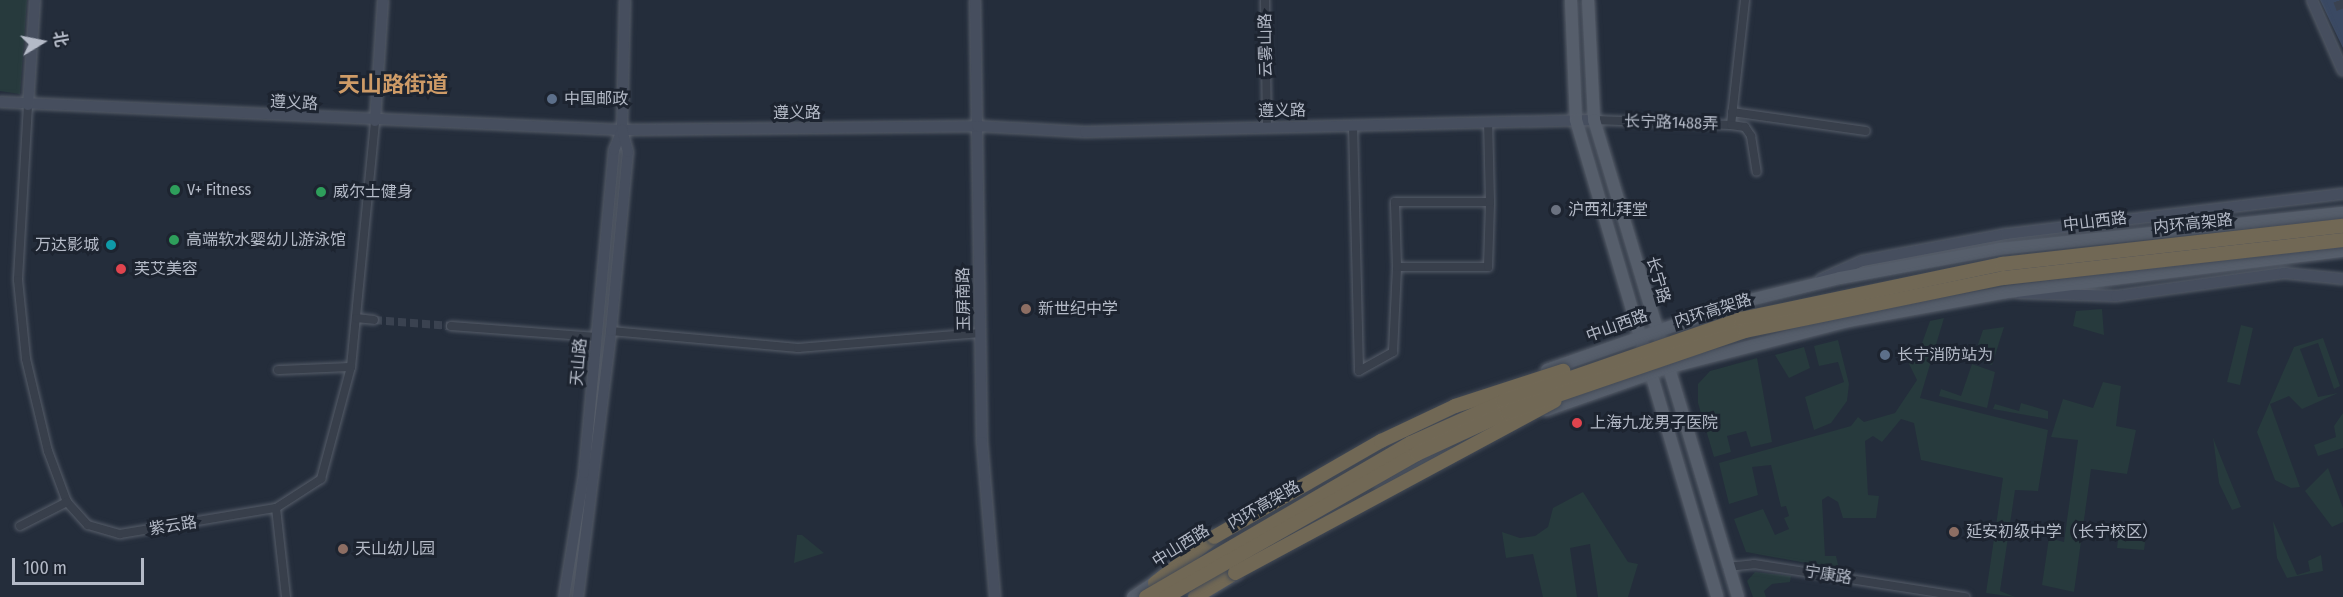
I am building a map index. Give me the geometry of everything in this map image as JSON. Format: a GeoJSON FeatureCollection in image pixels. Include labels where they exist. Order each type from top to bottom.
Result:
{"type":"FeatureCollection","features":[{"type":"Feature","properties":{"kind":"highway","name":"内环高架路"},"geometry":{"type":"LineString","coordinates":[[1146,597],[1411,443],[1663,343],[1805,302],[2002,264],[2343,226]]}},
{"type":"Feature","properties":{"kind":"highway","name":"内环高架路"},"geometry":{"type":"LineString","coordinates":[[1166,597],[1417,454],[1582,385],[1808,314],[2004,278],[2343,240]]}},
{"type":"Feature","properties":{"kind":"highway"},"geometry":{"type":"LineString","coordinates":[[1155,582],[1214,537],[1317,476],[1455,406],[1663,343]]}},
{"type":"Feature","properties":{"kind":"highway"},"geometry":{"type":"LineString","coordinates":[[1195,597],[1235,573],[1582,385]]}},
{"type":"Feature","properties":{"kind":"main road"},"geometry":{"type":"LineString","coordinates":[[1571,0],[1576,120],[1635,337],[1717,597]]}},
{"type":"Feature","properties":{"kind":"main road","name":"长宁路"},"geometry":{"type":"LineString","coordinates":[[1588,0],[1594,120],[1666,368],[1738,597]]}},
{"type":"Feature","properties":{"kind":"main road","name":"中山西路"},"geometry":{"type":"LineString","coordinates":[[1133,597],[1404,437],[1534,375],[1655,330],[1840,278],[1999,249],[2343,213]]}},
{"type":"Feature","properties":{"kind":"main road"},"geometry":{"type":"LineString","coordinates":[[1190,597],[1388,477],[1525,417],[1666,368],[1848,321],[2007,292],[2343,251]]}},
{"type":"Feature","properties":{"kind":"street"},"geometry":{"type":"LineString","coordinates":[[28,105],[35,0]]}},
{"type":"Feature","properties":{"kind":"street"},"geometry":{"type":"LineString","coordinates":[[375,122],[383,0]]}},
{"type":"Feature","properties":{"kind":"street","name":"天山路"},"geometry":{"type":"LineString","coordinates":[[578,597],[611,331],[627,152],[622,130],[625,0]]}},
{"type":"Feature","properties":{"kind":"street","name":"玉屏南路"},"geometry":{"type":"LineString","coordinates":[[975,0],[980,333],[995,597]]}},
{"type":"Feature","properties":{"kind":"street","name":"云雾山路"},"geometry":{"type":"LineString","coordinates":[[1265,0],[1267,126]]}},
{"type":"Feature","properties":{"kind":"street","name":"长宁路1488弄"},"geometry":{"type":"LineString","coordinates":[[1594,120],[1731,125],[1744,0]]}},
{"type":"Feature","properties":{"kind":"street"},"geometry":{"type":"LineString","coordinates":[[2312,0],[2343,72]]}},
{"type":"Feature","properties":{"kind":"street","name":"遵义路"},"geometry":{"type":"LineString","coordinates":[[0,102],[375,122],[622,130],[977,126],[1085,132],[1594,120]]}},
{"type":"Feature","properties":{"kind":"street","name":"紫云路"},"geometry":{"type":"LineString","coordinates":[[28,105],[19,291],[26,359],[48,451],[67,502],[88,525],[120,534],[276,508],[321,479],[351,367],[375,122]]}},
{"type":"Feature","properties":{"kind":"street"},"geometry":{"type":"LineString","coordinates":[[1732,112],[1866,131]]}},
{"type":"Feature","properties":{"kind":"street"},"geometry":{"type":"LineString","coordinates":[[1397,267],[1488,267],[1490,201],[1488,122]]}},
{"type":"Feature","properties":{"kind":"street"},"geometry":{"type":"LineString","coordinates":[[1353,124],[1359,371],[1393,352],[1397,267],[1395,202],[1490,201]]}},
{"type":"Feature","properties":{"kind":"street"},"geometry":{"type":"LineString","coordinates":[[1731,125],[1745,127],[1751,136],[1757,172]]}},
{"type":"Feature","properties":{"kind":"street","name":"天山路"},"geometry":{"type":"LineString","coordinates":[[564,597],[579,520],[614,150],[622,130]]}},
{"type":"Feature","properties":{"kind":"street"},"geometry":{"type":"LineString","coordinates":[[1801,288],[1862,261],[2006,234],[2343,194]]}},
{"type":"Feature","properties":{"kind":"street"},"geometry":{"type":"LineString","coordinates":[[2007,292],[2055,298],[2116,296],[2284,273],[2343,279]]}},
{"type":"Feature","properties":{"kind":"street"},"geometry":{"type":"LineString","coordinates":[[356,318],[374,320]]}},
{"type":"Feature","properties":{"kind":"street"},"geometry":{"type":"LineString","coordinates":[[451,326],[597,337]]}},
{"type":"Feature","properties":{"kind":"street"},"geometry":{"type":"LineString","coordinates":[[611,331],[798,348],[980,333]]}},
{"type":"Feature","properties":{"kind":"street"},"geometry":{"type":"LineString","coordinates":[[278,370],[351,367]]}},
{"type":"Feature","properties":{"kind":"street"},"geometry":{"type":"LineString","coordinates":[[20,526],[67,502]]}},
{"type":"Feature","properties":{"kind":"street"},"geometry":{"type":"LineString","coordinates":[[276,508],[286,597]]}},
{"type":"Feature","properties":{"kind":"street","name":"宁康路"},"geometry":{"type":"LineString","coordinates":[[1727,567],[1754,564],[1965,597]]}},
{"type":"Feature","properties":{"kind":"shaded area"},"geometry":{"type":"Polygon","coordinates":[[[0,0],[27,0],[20,94],[0,91],[0,0]]]}},
{"type":"Feature","properties":{"kind":"shaded area"},"geometry":{"type":"Polygon","coordinates":[[[2102,309],[2104,335],[2073,326],[2076,311],[2102,309]]]}},
{"type":"Feature","properties":{"kind":"shaded area"},"geometry":{"type":"Polygon","coordinates":[[[1944,318],[1920,398],[2048,430],[2038,491],[2015,490],[2000,591],[2015,597],[1986,593],[2003,478],[1921,460],[1914,423],[1901,419],[1882,442],[1873,436],[1865,441],[1868,495],[1879,496],[1876,518],[1843,518],[1838,502],[1828,496],[1822,500],[1825,556],[1836,556],[1839,569],[1746,552],[1734,519],[1763,509],[1775,535],[1789,529],[1784,518],[1789,516],[1786,506],[1781,507],[1771,465],[1752,467],[1758,495],[1729,504],[1719,463],[1851,426],[1858,417],[1864,422],[1895,413],[1917,380],[1908,362],[1916,360],[1930,321],[1944,318]]]}},
{"type":"Feature","properties":{"kind":"shaded area"},"geometry":{"type":"Polygon","coordinates":[[[2241,325],[2253,328],[2240,385],[2227,382],[2241,325]]]}},
{"type":"Feature","properties":{"kind":"shaded area"},"geometry":{"type":"Polygon","coordinates":[[[2004,327],[1992,365],[1973,359],[1983,330],[2004,327]]]}},
{"type":"Feature","properties":{"kind":"shaded area"},"geometry":{"type":"Polygon","coordinates":[[[2323,338],[2340,386],[2334,389],[2318,343],[2300,349],[2318,397],[2338,393],[2302,409],[2289,396],[2270,404],[2300,487],[2291,488],[2275,480],[2257,432],[2294,347],[2323,338]]]}},
{"type":"Feature","properties":{"kind":"shaded area"},"geometry":{"type":"Polygon","coordinates":[[[1838,340],[1849,384],[1847,401],[1831,423],[1814,430],[1805,397],[1844,382],[1838,362],[1819,366],[1814,346],[1838,340]]]}},
{"type":"Feature","properties":{"kind":"shaded area"},"geometry":{"type":"Polygon","coordinates":[[[1804,347],[1810,368],[1789,378],[1775,355],[1804,347]]]}},
{"type":"Feature","properties":{"kind":"shaded area"},"geometry":{"type":"Polygon","coordinates":[[[1757,358],[1772,442],[1751,447],[1746,431],[1727,436],[1731,452],[1714,457],[1698,403],[1698,384],[1710,371],[1757,358]]]}},
{"type":"Feature","properties":{"kind":"shaded area"},"geometry":{"type":"Polygon","coordinates":[[[1972,364],[1995,372],[1987,408],[1939,396],[1941,389],[1961,396],[1972,364]]]}},
{"type":"Feature","properties":{"kind":"shaded area"},"geometry":{"type":"Polygon","coordinates":[[[2103,382],[2121,386],[2116,426],[2136,430],[2127,474],[2091,469],[2074,592],[2042,585],[2049,538],[2064,542],[2078,440],[2051,437],[2063,399],[2093,408],[2103,382]]]}},
{"type":"Feature","properties":{"kind":"shaded area"},"geometry":{"type":"Polygon","coordinates":[[[2021,403],[2048,411],[2048,419],[1993,409],[1995,404],[2019,411],[2021,403]]]}},
{"type":"Feature","properties":{"kind":"shaded area"},"geometry":{"type":"Polygon","coordinates":[[[2343,413],[2343,448],[2318,456],[2314,445],[2336,437],[2334,426],[2343,413]]]}},
{"type":"Feature","properties":{"kind":"shaded area"},"geometry":{"type":"Polygon","coordinates":[[[2213,437],[2241,507],[2232,510],[2219,483],[2213,437]]]}},
{"type":"Feature","properties":{"kind":"shaded area"},"geometry":{"type":"Polygon","coordinates":[[[2328,468],[2343,508],[2343,522],[2332,527],[2305,491],[2328,468]]]}},
{"type":"Feature","properties":{"kind":"shaded area"},"geometry":{"type":"Polygon","coordinates":[[[1583,492],[1628,562],[1638,564],[1628,597],[1598,597],[1590,544],[1570,548],[1577,597],[1543,597],[1533,554],[1506,558],[1502,532],[1520,538],[1535,536],[1548,527],[1553,508],[1583,492]]]}},
{"type":"Feature","properties":{"kind":"shaded area"},"geometry":{"type":"Polygon","coordinates":[[[2273,521],[2297,575],[2310,571],[2308,561],[2321,555],[2323,571],[2287,578],[2277,558],[2273,521]]]}},
{"type":"Feature","properties":{"kind":"shaded area"},"geometry":{"type":"Polygon","coordinates":[[[2119,532],[2146,536],[2144,550],[2117,548],[2119,532]]]}},
{"type":"Feature","properties":{"kind":"shaded area"},"geometry":{"type":"Polygon","coordinates":[[[797,535],[802,535],[824,553],[794,563],[797,535]]]}},
{"type":"Feature","properties":{"kind":"shaded area"},"geometry":{"type":"Polygon","coordinates":[[[1755,572],[1791,576],[1790,582],[1772,584],[1764,591],[1766,597],[1753,597],[1747,581],[1755,572]]]}},
{"type":"Feature","properties":{"kind":"water"},"geometry":{"type":"Polygon","coordinates":[[[2320,0],[2343,0],[2343,48],[2320,0]]]}},
{"type":"Feature","properties":{"kind":"tunnel"},"geometry":{"type":"LineString","coordinates":[[2340,0],[2343,8]]}},
{"type":"Feature","properties":{"kind":"tunnel"},"geometry":{"type":"LineString","coordinates":[[374,320],[451,326]]}},
{"type":"Feature","properties":{"kind":"place","name":"中国邮政"},"geometry":{"type":"Point","coordinates":[552,99]}},
{"type":"Feature","properties":{"kind":"place","name":"V+ Fitness"},"geometry":{"type":"Point","coordinates":[175,190]}},
{"type":"Feature","properties":{"kind":"place","name":"威尔士健身"},"geometry":{"type":"Point","coordinates":[321,192]}},
{"type":"Feature","properties":{"kind":"place","name":"沪西礼拜堂"},"geometry":{"type":"Point","coordinates":[1556,210]}},
{"type":"Feature","properties":{"kind":"place","name":"高端软水婴幼儿游泳馆"},"geometry":{"type":"Point","coordinates":[174,240]}},
{"type":"Feature","properties":{"kind":"place","name":"万达影城"},"geometry":{"type":"Point","coordinates":[111,245]}},
{"type":"Feature","properties":{"kind":"place","name":"芙艾美容"},"geometry":{"type":"Point","coordinates":[121,269]}},
{"type":"Feature","properties":{"kind":"place","name":"新世纪中学"},"geometry":{"type":"Point","coordinates":[1026,309]}},
{"type":"Feature","properties":{"kind":"place","name":"长宁消防站为"},"geometry":{"type":"Point","coordinates":[1885,355]}},
{"type":"Feature","properties":{"kind":"place","name":"上海九龙男子医院"},"geometry":{"type":"Point","coordinates":[1577,423]}},
{"type":"Feature","properties":{"kind":"place","name":"延安初级中学（长宁校区）"},"geometry":{"type":"Point","coordinates":[1954,532]}},
{"type":"Feature","properties":{"kind":"place","name":"天山幼儿园"},"geometry":{"type":"Point","coordinates":[343,549]}},
{"type":"Feature","properties":{"kind":"district","name":"天山路街道"},"geometry":{"type":"Point","coordinates":[393,85]}}]}
